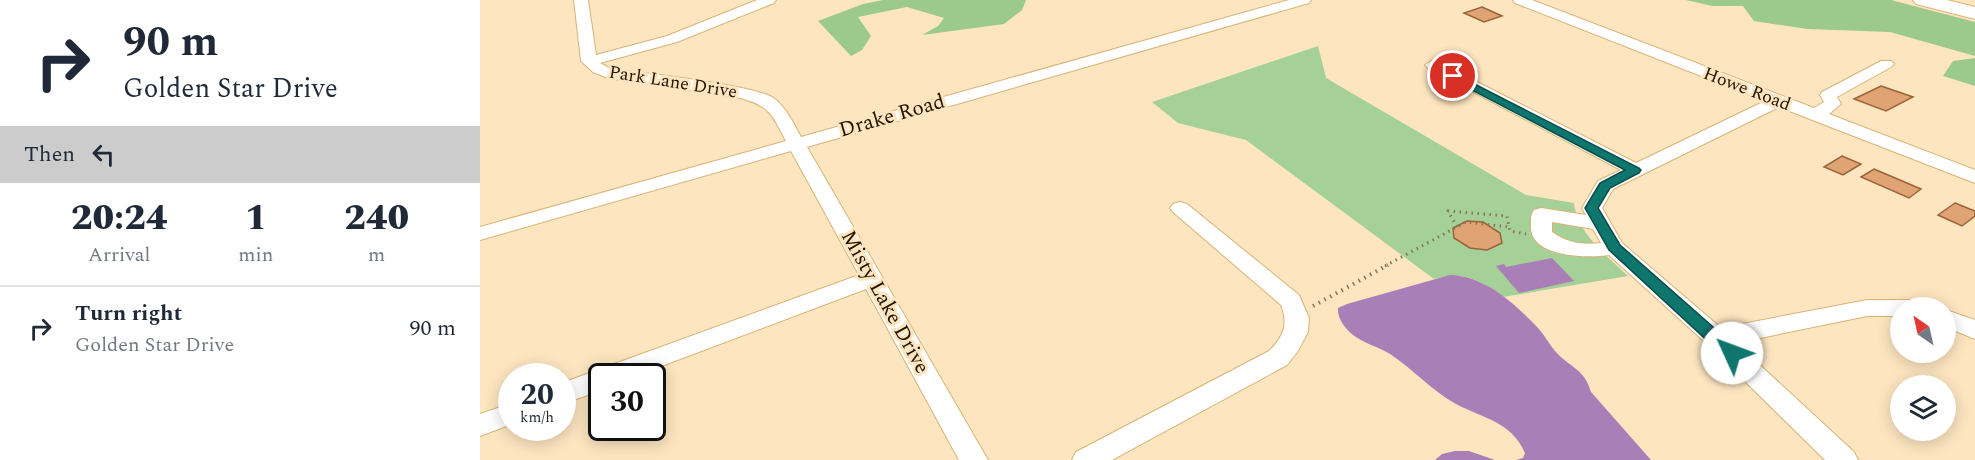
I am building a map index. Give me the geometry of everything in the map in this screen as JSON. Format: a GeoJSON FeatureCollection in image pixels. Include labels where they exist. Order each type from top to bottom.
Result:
{"type":"FeatureCollection","features":[{"type":"Feature","properties":{"kind":"highway"},"geometry":{"type":"LineString","coordinates":[[1923,0],[1975,13]]}},
{"type":"Feature","properties":{"kind":"street"},"geometry":{"type":"LineString","coordinates":[[589,61],[672,39],[769,0]]}},
{"type":"Feature","properties":{"kind":"street","name":"Drake Road"},"geometry":{"type":"LineString","coordinates":[[480,234],[1304,0]]}},
{"type":"Feature","properties":{"kind":"street","name":"Howe Road"},"geometry":{"type":"LineString","coordinates":[[1520,0],[1975,177]]}},
{"type":"Feature","properties":{"kind":"street","name":"Park Lane Drive"},"geometry":{"type":"LineString","coordinates":[[581,1],[589,61],[598,69],[608,73],[744,93],[768,101],[780,115],[795,144]]}},
{"type":"Feature","properties":{"kind":"street"},"geometry":{"type":"LineString","coordinates":[[1815,115],[1833,104],[1828,95],[1886,64]]}},
{"type":"Feature","properties":{"kind":"street"},"geometry":{"type":"LineString","coordinates":[[1432,65],[1635,170]]}},
{"type":"Feature","properties":{"kind":"street"},"geometry":{"type":"LineString","coordinates":[[1778,101],[1605,185],[1592,208],[1614,247],[1716,338],[1844,460]]}},
{"type":"Feature","properties":{"kind":"street","name":"Misty Lake Drive"},"geometry":{"type":"LineString","coordinates":[[795,144],[873,278],[974,460]]}},
{"type":"Feature","properties":{"kind":"street"},"geometry":{"type":"LineString","coordinates":[[1086,460],[1278,358],[1291,345],[1297,331],[1298,314],[1291,301],[1180,208]]}},
{"type":"Feature","properties":{"kind":"street"},"geometry":{"type":"LineString","coordinates":[[1601,224],[1541,214],[1542,234],[1568,250],[1587,252],[1614,247]]}},
{"type":"Feature","properties":{"kind":"street"},"geometry":{"type":"LineString","coordinates":[[644,363],[873,278]]}},
{"type":"Feature","properties":{"kind":"street"},"geometry":{"type":"LineString","coordinates":[[1716,338],[1867,308],[1890,308]]}},
{"type":"Feature","properties":{"kind":"street"},"geometry":{"type":"LineString","coordinates":[[1956,322],[1975,330]]}},
{"type":"Feature","properties":{"kind":"street"},"geometry":{"type":"LineString","coordinates":[[480,425],[498,418]]}},
{"type":"Feature","properties":{"kind":"path"},"geometry":{"type":"LineString","coordinates":[[1457,227],[1448,211],[1507,216],[1510,231],[1542,234]]}},
{"type":"Feature","properties":{"kind":"path"},"geometry":{"type":"LineString","coordinates":[[1298,314],[1466,222],[1509,227]]}},
{"type":"Feature","properties":{"kind":"green space"},"geometry":{"type":"Polygon","coordinates":[[[883,0],[1026,0],[1022,10],[1004,24],[922,35],[938,26],[944,18],[907,7],[858,17],[871,36],[862,50],[851,56],[818,21],[863,4],[883,0]]]}},
{"type":"Feature","properties":{"kind":"green space"},"geometry":{"type":"Polygon","coordinates":[[[1686,0],[1891,0],[1975,22],[1975,56],[1890,32],[1807,29],[1754,21],[1743,6],[1712,6],[1686,0]]]}},
{"type":"Feature","properties":{"kind":"green space"},"geometry":{"type":"Polygon","coordinates":[[[1318,46],[1326,78],[1526,195],[1574,203],[1576,214],[1587,234],[1602,252],[1628,276],[1503,297],[1471,278],[1454,276],[1434,279],[1246,140],[1178,123],[1152,102],[1318,46]]]}},
{"type":"Feature","properties":{"kind":"green space"},"geometry":{"type":"Polygon","coordinates":[[[1975,58],[1975,86],[1943,76],[1953,61],[1975,58]]]}},
{"type":"Feature","properties":{"kind":"shaded area"},"geometry":{"type":"Polygon","coordinates":[[[1552,258],[1574,281],[1519,293],[1496,266],[1504,264],[1506,267],[1552,258]]]}},
{"type":"Feature","properties":{"kind":"shaded area"},"geometry":{"type":"Polygon","coordinates":[[[1450,275],[1476,280],[1488,286],[1520,311],[1539,329],[1555,351],[1585,378],[1591,392],[1651,460],[1516,460],[1523,458],[1525,453],[1519,442],[1504,427],[1447,399],[1390,354],[1353,335],[1340,320],[1338,308],[1347,304],[1450,275]]]}},
{"type":"Feature","properties":{"kind":"shaded area"},"geometry":{"type":"Polygon","coordinates":[[[1469,451],[1495,460],[1435,460],[1442,454],[1469,451]]]}},
{"type":"Feature","properties":{"kind":"building"},"geometry":{"type":"Polygon","coordinates":[[[1482,7],[1502,16],[1484,22],[1464,13],[1482,7]]]}},
{"type":"Feature","properties":{"kind":"building"},"geometry":{"type":"Polygon","coordinates":[[[1881,86],[1913,97],[1886,111],[1854,99],[1881,86]]]}},
{"type":"Feature","properties":{"kind":"building"},"geometry":{"type":"Polygon","coordinates":[[[1842,156],[1861,164],[1843,175],[1824,167],[1842,156]]]}},
{"type":"Feature","properties":{"kind":"building"},"geometry":{"type":"Polygon","coordinates":[[[1874,169],[1921,189],[1909,198],[1861,177],[1874,169]]]}},
{"type":"Feature","properties":{"kind":"building"},"geometry":{"type":"Polygon","coordinates":[[[1955,203],[1975,211],[1975,216],[1962,226],[1938,215],[1955,203]]]}},
{"type":"Feature","properties":{"kind":"building"},"geometry":{"type":"Polygon","coordinates":[[[1467,221],[1483,222],[1500,233],[1502,243],[1487,250],[1470,248],[1454,238],[1453,228],[1467,221]]]}},
{"type":"Feature","properties":{"kind":"route"},"geometry":{"type":"LineString","coordinates":[[1453,76],[1635,170],[1605,185],[1592,208],[1614,247],[1732,353]]}}]}
